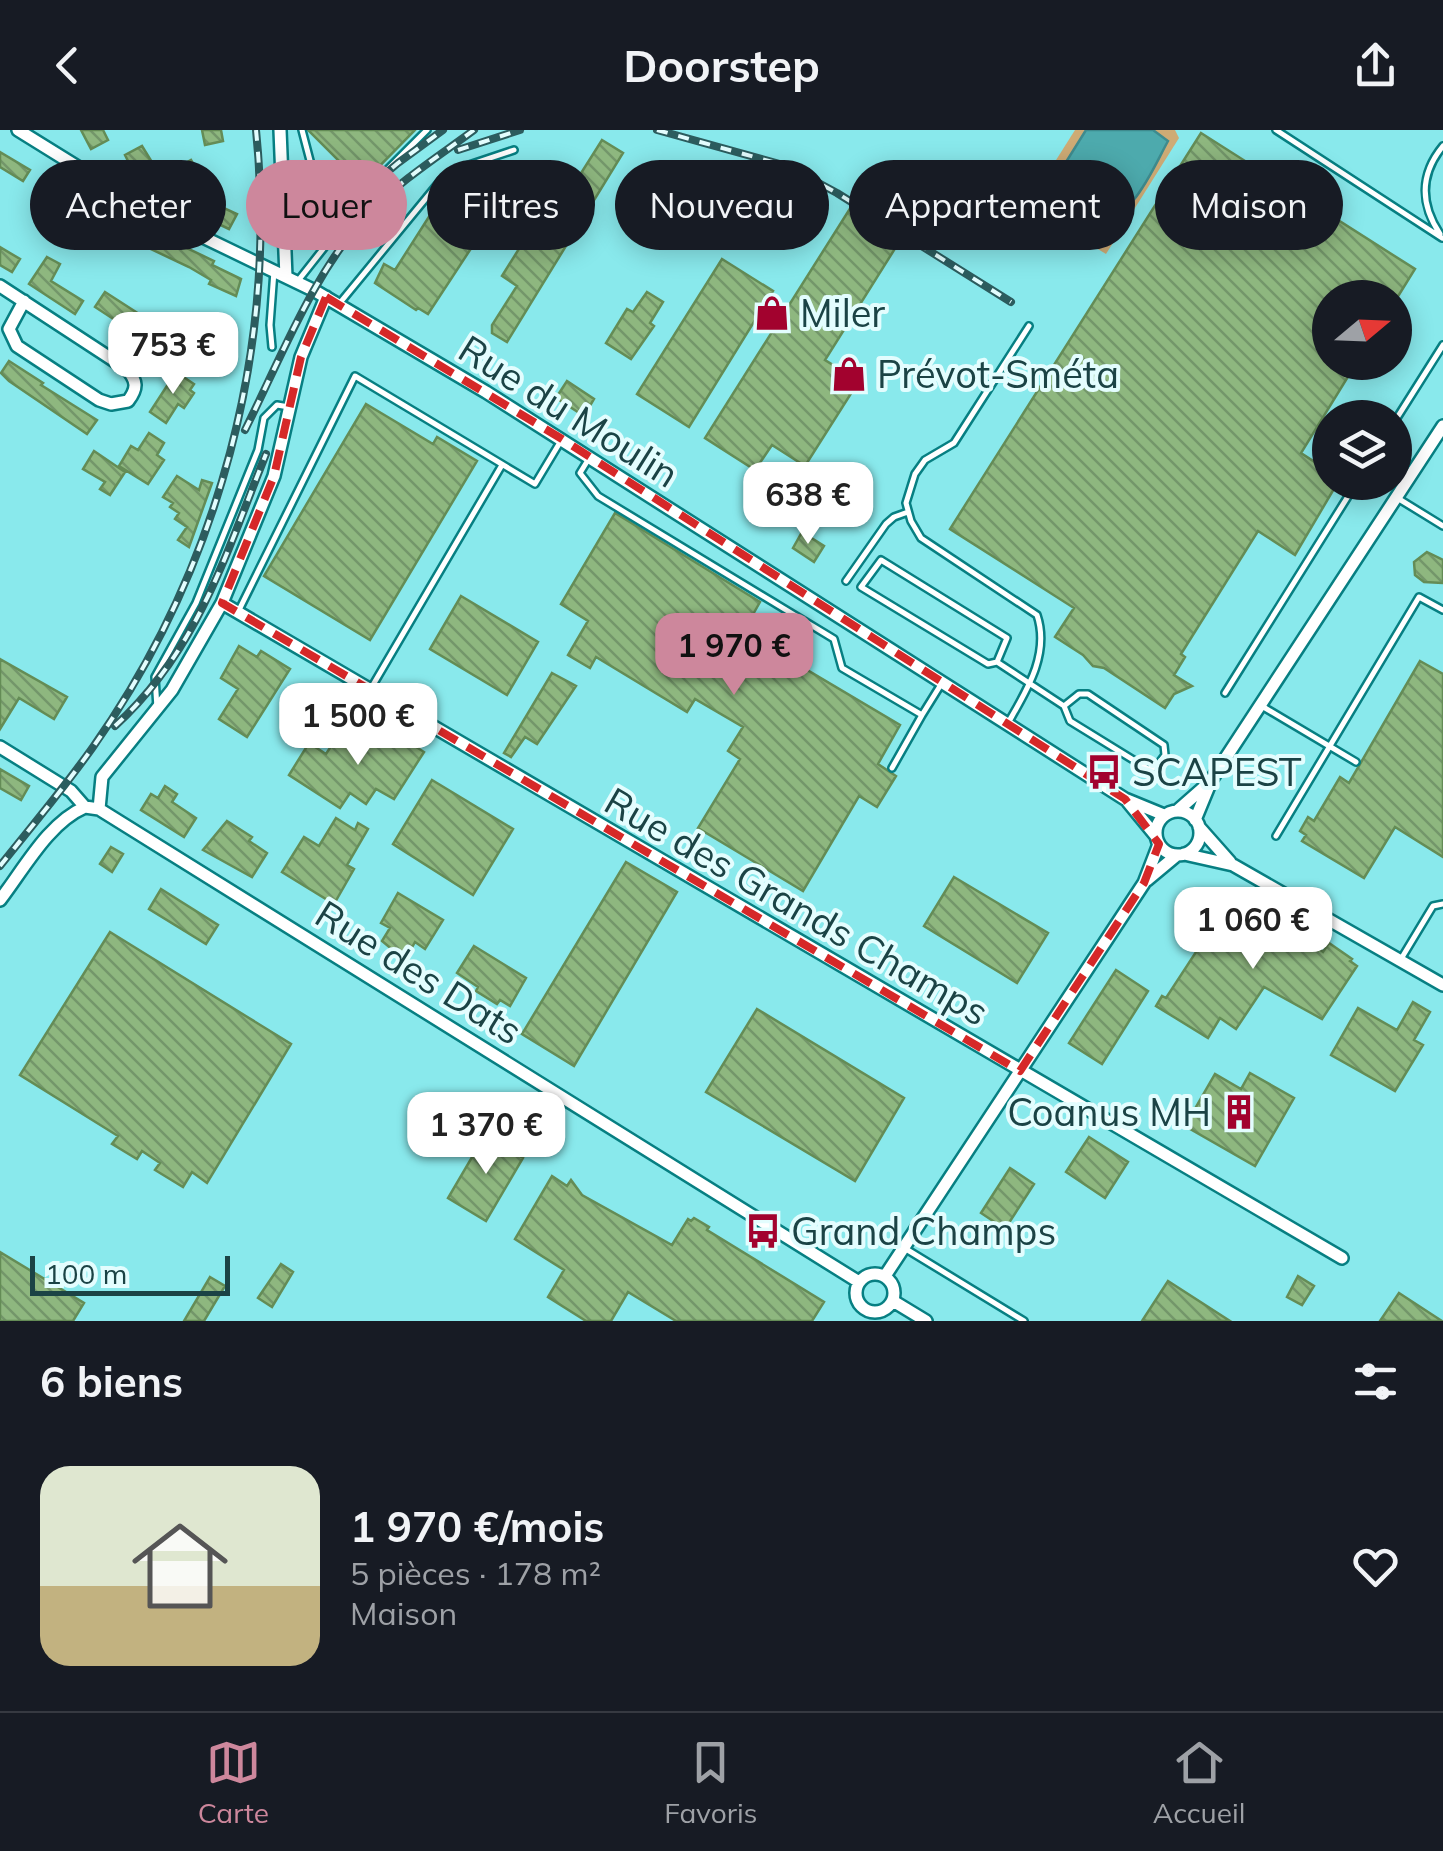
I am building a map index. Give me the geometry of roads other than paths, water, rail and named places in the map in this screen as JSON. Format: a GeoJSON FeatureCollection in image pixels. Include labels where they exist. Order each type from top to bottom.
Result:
{"type":"FeatureCollection","features":[{"type":"Feature","properties":{"kind":"street"},"geometry":{"type":"LineString","coordinates":[[280,130],[285,277]]}},
{"type":"Feature","properties":{"kind":"street","name":"Rue du Moulin"},"geometry":{"type":"LineString","coordinates":[[22,131],[147,210],[338,304],[562,439],[1125,799],[1171,813]]}},
{"type":"Feature","properties":{"kind":"street"},"geometry":{"type":"LineString","coordinates":[[0,286],[24,301],[126,369],[136,383],[128,400],[111,404],[99,400],[17,346],[9,328],[24,301]]}},
{"type":"Feature","properties":{"kind":"street"},"geometry":{"type":"LineString","coordinates":[[99,808],[102,777],[157,710],[222,604],[274,476],[301,357],[326,297]]}},
{"type":"Feature","properties":{"kind":"street"},"geometry":{"type":"LineString","coordinates":[[1412,473],[1443,426]]}},
{"type":"Feature","properties":{"kind":"street"},"geometry":{"type":"LineString","coordinates":[[1144,883],[1198,840],[1197,824],[1210,782],[1395,500]]}},
{"type":"Feature","properties":{"kind":"street","name":"Rue des Grands Champs"},"geometry":{"type":"LineString","coordinates":[[222,604],[1342,1258]]}},
{"type":"Feature","properties":{"kind":"street"},"geometry":{"type":"LineString","coordinates":[[0,747],[71,791],[84,807],[54,830],[0,900]]}},
{"type":"Feature","properties":{"kind":"street"},"geometry":{"type":"LineString","coordinates":[[885,1276],[1144,883],[1157,840],[1156,829],[1210,782]]}},
{"type":"Feature","properties":{"kind":"street","name":"Rue du Moulin"},"geometry":{"type":"LineString","coordinates":[[1125,799],[1157,840]]}},
{"type":"Feature","properties":{"kind":"street","name":"Rue des Dats"},"geometry":{"type":"LineString","coordinates":[[84,807],[99,808],[859,1282]]}},
{"type":"Feature","properties":{"kind":"street"},"geometry":{"type":"LineString","coordinates":[[1171,813],[1197,824],[1234,865],[1443,986]]}},
{"type":"Feature","properties":{"kind":"street"},"geometry":{"type":"LineString","coordinates":[[1157,840],[1180,854],[1234,865]]}},
{"type":"Feature","properties":{"kind":"street"},"geometry":{"type":"LineString","coordinates":[[868,1274],[885,1276],[895,1289],[894,1300],[884,1310],[865,1309],[857,1300],[859,1282],[868,1274]]}},
{"type":"Feature","properties":{"kind":"street"},"geometry":{"type":"LineString","coordinates":[[894,1300],[926,1321]]}},
{"type":"Feature","properties":{"kind":"street"},"geometry":{"type":"LineString","coordinates":[[857,1321],[865,1309]]}},
{"type":"Feature","properties":{"kind":"lane"},"geometry":{"type":"LineString","coordinates":[[302,130],[308,160]]}},
{"type":"Feature","properties":{"kind":"lane"},"geometry":{"type":"LineString","coordinates":[[397,160],[427,130]]}},
{"type":"Feature","properties":{"kind":"lane"},"geometry":{"type":"LineString","coordinates":[[1276,130],[1443,238]]}},
{"type":"Feature","properties":{"kind":"lane"},"geometry":{"type":"LineString","coordinates":[[1443,146],[1433,157],[1425,178],[1425,201],[1431,221],[1443,238]]}},
{"type":"Feature","properties":{"kind":"lane"},"geometry":{"type":"LineString","coordinates":[[338,304],[441,180],[466,166],[514,150]]}},
{"type":"Feature","properties":{"kind":"lane"},"geometry":{"type":"LineString","coordinates":[[272,347],[270,325],[285,277],[312,250]]}},
{"type":"Feature","properties":{"kind":"lane"},"geometry":{"type":"LineString","coordinates":[[1008,723],[1030,684],[1042,644],[1037,615],[922,538],[906,502],[915,474],[925,460],[954,443],[1029,326]]}},
{"type":"Feature","properties":{"kind":"lane"},"geometry":{"type":"LineString","coordinates":[[1408,400],[1443,345]]}},
{"type":"Feature","properties":{"kind":"lane"},"geometry":{"type":"LineString","coordinates":[[237,612],[355,376],[535,484],[562,439]]}},
{"type":"Feature","properties":{"kind":"lane"},"geometry":{"type":"LineString","coordinates":[[157,710],[155,677],[196,604],[258,450],[264,418],[277,405],[291,408]]}},
{"type":"Feature","properties":{"kind":"lane"},"geometry":{"type":"LineString","coordinates":[[589,457],[580,473],[598,496],[834,639],[842,668],[922,716]]}},
{"type":"Feature","properties":{"kind":"lane"},"geometry":{"type":"LineString","coordinates":[[370,690],[502,465]]}},
{"type":"Feature","properties":{"kind":"lane"},"geometry":{"type":"LineString","coordinates":[[1225,692],[1346,500]]}},
{"type":"Feature","properties":{"kind":"lane"},"geometry":{"type":"LineString","coordinates":[[1399,500],[1443,526]]}},
{"type":"Feature","properties":{"kind":"lane"},"geometry":{"type":"LineString","coordinates":[[846,580],[886,524],[908,512]]}},
{"type":"Feature","properties":{"kind":"lane"},"geometry":{"type":"LineString","coordinates":[[997,662],[1007,638],[881,560],[862,588],[988,664],[997,662],[1064,706],[1070,721],[1148,769],[1156,768],[1165,754],[1164,745],[1088,694],[1080,694],[1064,706]]}},
{"type":"Feature","properties":{"kind":"lane"},"geometry":{"type":"LineString","coordinates":[[1276,836],[1419,597],[1443,610]]}},
{"type":"Feature","properties":{"kind":"lane"},"geometry":{"type":"LineString","coordinates":[[892,768],[943,682]]}},
{"type":"Feature","properties":{"kind":"lane"},"geometry":{"type":"LineString","coordinates":[[1260,705],[1356,762]]}},
{"type":"Feature","properties":{"kind":"lane"},"geometry":{"type":"LineString","coordinates":[[1400,961],[1432,906],[1443,904]]}},
{"type":"Feature","properties":{"kind":"lane"},"geometry":{"type":"LineString","coordinates":[[904,1248],[1024,1321]]}},
{"type":"Feature","properties":{"kind":"water"},"geometry":{"type":"Polygon","coordinates":[[[1086,130],[1153,130],[1168,141],[1135,198],[1135,160],[1067,160],[1086,130]]]}},
{"type":"Feature","properties":{"kind":"railway"},"geometry":{"type":"LineString","coordinates":[[0,866],[93,747],[137,678],[175,606],[206,530],[230,453],[258,293],[260,211],[256,130]]}},
{"type":"Feature","properties":{"kind":"railway"},"geometry":{"type":"LineString","coordinates":[[402,160],[443,130]]}},
{"type":"Feature","properties":{"kind":"railway"},"geometry":{"type":"LineString","coordinates":[[245,430],[300,315],[351,234],[395,189],[474,130]]}},
{"type":"Feature","properties":{"kind":"railway"},"geometry":{"type":"LineString","coordinates":[[458,150],[520,130]]}},
{"type":"Feature","properties":{"kind":"railway"},"geometry":{"type":"LineString","coordinates":[[657,130],[787,166],[1011,302]]}},
{"type":"Feature","properties":{"kind":"railway"},"geometry":{"type":"LineString","coordinates":[[115,726],[144,697],[188,633],[222,565],[266,454]]}},
{"type":"Feature","properties":{"kind":"place","name":"Miler"},"geometry":{"type":"Point","coordinates":[772,313]}},
{"type":"Feature","properties":{"kind":"place","name":"Prévot-Sméta"},"geometry":{"type":"Point","coordinates":[849,374]}},
{"type":"Feature","properties":{"kind":"place","name":"SCAPEST"},"geometry":{"type":"Point","coordinates":[1104,772]}},
{"type":"Feature","properties":{"kind":"place","name":"Coanus MH"},"geometry":{"type":"Point","coordinates":[1239,1112]}},
{"type":"Feature","properties":{"kind":"place","name":"Grand Champs"},"geometry":{"type":"Point","coordinates":[763,1231]}}]}
